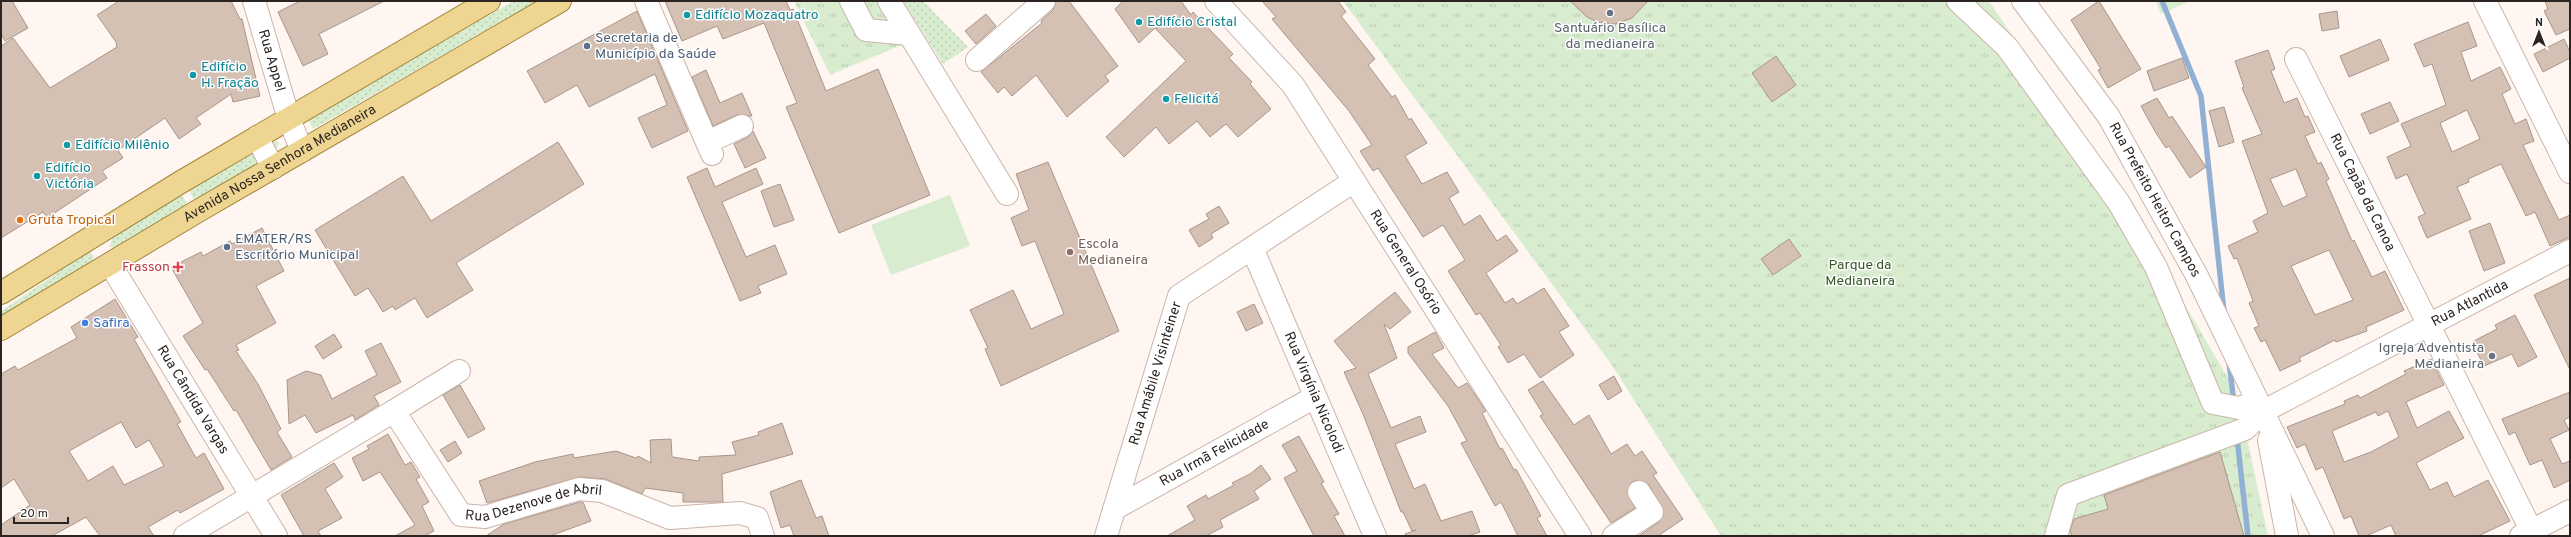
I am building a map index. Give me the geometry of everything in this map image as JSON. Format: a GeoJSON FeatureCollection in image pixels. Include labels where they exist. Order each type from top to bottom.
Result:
{"type":"FeatureCollection","features":[{"type":"Feature","properties":{"kind":"main road"},"geometry":{"type":"LineString","coordinates":[[1,293],[93,236],[489,1]]}},
{"type":"Feature","properties":{"kind":"main road","name":"Avenida Nossa Senhora Medianeira"},"geometry":{"type":"LineString","coordinates":[[1,329],[273,168],[560,1]]}},
{"type":"Feature","properties":{"kind":"main road"},"geometry":{"type":"LineString","coordinates":[[93,236],[110,264]]}},
{"type":"Feature","properties":{"kind":"street","name":"Rua Appel"},"geometry":{"type":"LineString","coordinates":[[254,1],[289,119],[302,151]]}},
{"type":"Feature","properties":{"kind":"street"},"geometry":{"type":"LineString","coordinates":[[646,1],[710,148],[742,126]]}},
{"type":"Feature","properties":{"kind":"street"},"geometry":{"type":"LineString","coordinates":[[851,1],[866,30],[909,34]]}},
{"type":"Feature","properties":{"kind":"street"},"geometry":{"type":"LineString","coordinates":[[889,1],[1007,194]]}},
{"type":"Feature","properties":{"kind":"street"},"geometry":{"type":"LineString","coordinates":[[976,60],[1044,1]]}},
{"type":"Feature","properties":{"kind":"street","name":"Rua General Osório"},"geometry":{"type":"LineString","coordinates":[[1216,1],[1293,86],[1580,536]]}},
{"type":"Feature","properties":{"kind":"street"},"geometry":{"type":"LineString","coordinates":[[1958,1],[2007,47],[2119,203],[2156,267],[2213,403],[2239,408],[2261,406]]}},
{"type":"Feature","properties":{"kind":"street","name":"Rua Prefeito Heitor Campos"},"geometry":{"type":"LineString","coordinates":[[2023,1],[2109,117],[2197,276],[2261,406]]}},
{"type":"Feature","properties":{"kind":"street"},"geometry":{"type":"LineString","coordinates":[[2486,1],[2570,172]]}},
{"type":"Feature","properties":{"kind":"street","name":"Rua Capão da Canoa"},"geometry":{"type":"LineString","coordinates":[[2296,59],[2429,325],[2529,534]]}},
{"type":"Feature","properties":{"kind":"street"},"geometry":{"type":"LineString","coordinates":[[257,138],[273,168]]}},
{"type":"Feature","properties":{"kind":"street","name":"Rua Amábile Visinteiner"},"geometry":{"type":"LineString","coordinates":[[1106,536],[1179,296],[1354,182]]}},
{"type":"Feature","properties":{"kind":"street","name":"Rua Virgínia Nicolodi"},"geometry":{"type":"LineString","coordinates":[[1252,248],[1375,536]]}},
{"type":"Feature","properties":{"kind":"street","name":"Rua Atlantida"},"geometry":{"type":"LineString","coordinates":[[2261,406],[2429,325],[2570,251]]}},
{"type":"Feature","properties":{"kind":"street","name":"Rua Cândida Vargas"},"geometry":{"type":"LineString","coordinates":[[110,264],[250,497],[276,536]]}},
{"type":"Feature","properties":{"kind":"street"},"geometry":{"type":"LineString","coordinates":[[185,536],[459,371]]}},
{"type":"Feature","properties":{"kind":"street","name":"Rua Irmã Felicidade"},"geometry":{"type":"LineString","coordinates":[[1114,509],[1316,397]]}},
{"type":"Feature","properties":{"kind":"street"},"geometry":{"type":"LineString","coordinates":[[2056,536],[2068,495],[2245,429],[2261,406]]}},
{"type":"Feature","properties":{"kind":"street"},"geometry":{"type":"LineString","coordinates":[[2261,406],[2287,536]]}},
{"type":"Feature","properties":{"kind":"street"},"geometry":{"type":"LineString","coordinates":[[2261,406],[2323,536]]}},
{"type":"Feature","properties":{"kind":"street","name":"Rua Dezenove de Abril"},"geometry":{"type":"LineString","coordinates":[[394,410],[461,515],[485,518],[579,489],[602,491],[670,518],[740,513],[757,518],[763,536]]}},
{"type":"Feature","properties":{"kind":"street"},"geometry":{"type":"LineString","coordinates":[[1614,536],[1652,512],[1639,492]]}},
{"type":"Feature","properties":{"kind":"street"},"geometry":{"type":"LineString","coordinates":[[2529,534],[2570,511]]}},
{"type":"Feature","properties":{"kind":"green space"},"geometry":{"type":"Polygon","coordinates":[[[514,1],[537,1],[313,129],[307,117],[514,1]]]}},
{"type":"Feature","properties":{"kind":"green space"},"geometry":{"type":"Polygon","coordinates":[[[794,1],[886,1],[911,41],[830,75],[794,1]]]}},
{"type":"Feature","properties":{"kind":"green space"},"geometry":{"type":"Polygon","coordinates":[[[903,1],[923,1],[968,47],[943,64],[903,1]]]}},
{"type":"Feature","properties":{"kind":"green space","name":"Parque da Medianeira"},"geometry":{"type":"Polygon","coordinates":[[[1343,1],[1989,1],[2122,198],[2232,385],[2245,429],[2268,536],[1721,536],[1611,364],[1343,1]]]}},
{"type":"Feature","properties":{"kind":"green space"},"geometry":{"type":"Polygon","coordinates":[[[2156,1],[2190,1],[2161,14],[2156,1]]]}},
{"type":"Feature","properties":{"kind":"green space"},"geometry":{"type":"Polygon","coordinates":[[[274,140],[279,143],[275,152],[195,202],[189,190],[274,140]]]}},
{"type":"Feature","properties":{"kind":"green space"},"geometry":{"type":"Polygon","coordinates":[[[182,195],[189,207],[114,249],[110,246],[113,236],[182,195]]]}},
{"type":"Feature","properties":{"kind":"green space"},"geometry":{"type":"Polygon","coordinates":[[[950,195],[970,246],[891,275],[871,225],[950,195]]]}},
{"type":"Feature","properties":{"kind":"green space"},"geometry":{"type":"Polygon","coordinates":[[[90,251],[94,257],[93,261],[63,282],[1,317],[1,311],[90,251]]]}},
{"type":"Feature","properties":{"kind":"building"},"geometry":{"type":"Polygon","coordinates":[[[1,1],[12,1],[28,28],[5,41],[1,34],[1,1]]]}},
{"type":"Feature","properties":{"kind":"building"},"geometry":{"type":"Polygon","coordinates":[[[119,1],[231,1],[240,19],[242,19],[260,96],[233,102],[231,94],[196,118],[201,124],[179,139],[165,118],[118,150],[123,158],[102,171],[107,178],[47,218],[43,212],[1,238],[1,46],[13,38],[50,88],[117,47],[116,42],[97,15],[119,1]]]}},
{"type":"Feature","properties":{"kind":"building"},"geometry":{"type":"Polygon","coordinates":[[[300,1],[384,1],[319,34],[328,54],[303,66],[278,12],[300,1]]]}},
{"type":"Feature","properties":{"kind":"building"},"geometry":{"type":"Polygon","coordinates":[[[665,1],[786,1],[790,10],[793,9],[826,91],[878,69],[930,195],[839,233],[786,107],[797,103],[764,23],[723,39],[717,26],[682,41],[665,1]]]}},
{"type":"Feature","properties":{"kind":"building"},"geometry":{"type":"Polygon","coordinates":[[[1056,1],[1069,1],[1118,66],[1105,76],[1109,81],[1067,117],[1036,75],[1012,96],[1004,87],[998,93],[981,72],[1042,23],[1041,21],[1053,10],[1056,1]]]}},
{"type":"Feature","properties":{"kind":"building"},"geometry":{"type":"Polygon","coordinates":[[[1123,1],[1181,1],[1191,15],[1193,12],[1233,54],[1229,58],[1252,82],[1250,84],[1271,109],[1238,137],[1226,124],[1210,137],[1197,121],[1169,144],[1156,127],[1124,157],[1106,137],[1186,61],[1155,28],[1139,43],[1115,9],[1123,1]]]}},
{"type":"Feature","properties":{"kind":"building"},"geometry":{"type":"Polygon","coordinates":[[[1262,1],[1338,1],[1346,12],[1341,16],[1375,59],[1368,65],[1392,97],[1395,95],[1409,120],[1411,118],[1427,143],[1405,156],[1422,184],[1447,172],[1459,192],[1449,198],[1464,225],[1480,215],[1497,241],[1506,235],[1518,251],[1486,273],[1505,303],[1513,298],[1517,304],[1544,288],[1569,326],[1559,332],[1574,355],[1540,378],[1524,354],[1508,363],[1498,347],[1501,345],[1480,313],[1476,315],[1448,271],[1465,260],[1443,225],[1423,237],[1378,168],[1373,171],[1360,151],[1372,145],[1349,111],[1272,19],[1276,17],[1262,1]]]}},
{"type":"Feature","properties":{"kind":"building","name":"Santuário Basílica da medianeira"},"geometry":{"type":"Polygon","coordinates":[[[1570,1],[1648,1],[1632,18],[1615,24],[1597,22],[1587,17],[1570,1]]]}},
{"type":"Feature","properties":{"kind":"building"},"geometry":{"type":"Polygon","coordinates":[[[2099,1],[2141,69],[2108,88],[2098,70],[2101,69],[2071,20],[2099,1]]]}},
{"type":"Feature","properties":{"kind":"building"},"geometry":{"type":"Polygon","coordinates":[[[2545,1],[2570,1],[2570,29],[2556,35],[2544,11],[2548,9],[2545,1]]]}},
{"type":"Feature","properties":{"kind":"building"},"geometry":{"type":"Polygon","coordinates":[[[637,11],[688,131],[652,148],[638,118],[667,105],[655,74],[589,107],[577,85],[545,103],[527,71],[637,11]]]}},
{"type":"Feature","properties":{"kind":"building"},"geometry":{"type":"Polygon","coordinates":[[[2337,11],[2339,28],[2322,31],[2319,14],[2337,11]]]}},
{"type":"Feature","properties":{"kind":"building"},"geometry":{"type":"Polygon","coordinates":[[[986,14],[996,26],[976,44],[965,31],[986,14]]]}},
{"type":"Feature","properties":{"kind":"building"},"geometry":{"type":"Polygon","coordinates":[[[2468,22],[2477,46],[2461,52],[2471,81],[2500,67],[2511,89],[2502,94],[2515,124],[2526,119],[2534,141],[2523,145],[2559,220],[2570,215],[2570,237],[2550,246],[2535,212],[2526,216],[2501,164],[2468,179],[2469,182],[2457,187],[2471,219],[2427,238],[2418,217],[2425,214],[2407,174],[2396,179],[2387,157],[2411,146],[2401,124],[2446,105],[2432,64],[2424,67],[2414,44],[2468,22]],[[2467,110],[2440,123],[2452,152],[2480,139],[2467,110]]]}},
{"type":"Feature","properties":{"kind":"building"},"geometry":{"type":"Polygon","coordinates":[[[2380,39],[2389,60],[2349,77],[2340,56],[2380,39]]]}},
{"type":"Feature","properties":{"kind":"building"},"geometry":{"type":"Polygon","coordinates":[[[2564,39],[2570,52],[2570,58],[2543,72],[2534,54],[2564,39]]]}},
{"type":"Feature","properties":{"kind":"building"},"geometry":{"type":"Polygon","coordinates":[[[2268,50],[2275,69],[2271,71],[2284,103],[2297,98],[2305,117],[2308,116],[2315,132],[2305,136],[2318,164],[2321,162],[2329,179],[2326,181],[2352,241],[2354,240],[2372,277],[2385,271],[2404,310],[2366,327],[2367,331],[2336,342],[2335,340],[2299,358],[2301,361],[2280,371],[2265,340],[2261,342],[2254,328],[2259,326],[2249,303],[2253,301],[2237,258],[2234,259],[2228,246],[2258,232],[2253,221],[2268,213],[2242,141],[2262,134],[2242,88],[2244,87],[2235,61],[2268,50]],[[2296,169],[2270,179],[2283,207],[2307,196],[2296,169]],[[2329,250],[2291,266],[2315,315],[2353,300],[2329,250]]]}},
{"type":"Feature","properties":{"kind":"building"},"geometry":{"type":"Polygon","coordinates":[[[1776,56],[1796,85],[1772,102],[1752,73],[1776,56]]]}},
{"type":"Feature","properties":{"kind":"building"},"geometry":{"type":"Polygon","coordinates":[[[2182,58],[2189,78],[2154,91],[2147,71],[2182,58]]]}},
{"type":"Feature","properties":{"kind":"building"},"geometry":{"type":"Polygon","coordinates":[[[706,70],[720,103],[742,93],[752,116],[737,115],[713,126],[692,77],[706,70]]]}},
{"type":"Feature","properties":{"kind":"building"},"geometry":{"type":"Polygon","coordinates":[[[2157,98],[2169,118],[2172,116],[2206,167],[2190,178],[2169,146],[2166,148],[2141,106],[2157,98]]]}},
{"type":"Feature","properties":{"kind":"building"},"geometry":{"type":"Polygon","coordinates":[[[2390,102],[2399,121],[2370,134],[2361,114],[2390,102]]]}},
{"type":"Feature","properties":{"kind":"building"},"geometry":{"type":"Polygon","coordinates":[[[2224,107],[2234,142],[2219,147],[2209,111],[2224,107]]]}},
{"type":"Feature","properties":{"kind":"building"},"geometry":{"type":"Polygon","coordinates":[[[753,131],[766,158],[745,168],[734,144],[748,137],[753,131]]]}},
{"type":"Feature","properties":{"kind":"building"},"geometry":{"type":"Polygon","coordinates":[[[558,142],[584,184],[456,263],[473,290],[427,318],[415,298],[395,310],[393,306],[383,312],[368,288],[355,296],[315,230],[403,176],[431,221],[558,142]]]}},
{"type":"Feature","properties":{"kind":"building"},"geometry":{"type":"Polygon","coordinates":[[[1048,162],[1119,331],[1001,386],[985,349],[988,348],[970,310],[1013,290],[1031,329],[1064,314],[1035,241],[1022,246],[1011,218],[1029,210],[1016,174],[1048,162]]]}},
{"type":"Feature","properties":{"kind":"building"},"geometry":{"type":"Polygon","coordinates":[[[707,168],[715,187],[756,168],[763,184],[722,202],[746,257],[775,245],[787,274],[758,286],[761,293],[740,301],[687,177],[707,168]]]}},
{"type":"Feature","properties":{"kind":"building"},"geometry":{"type":"Polygon","coordinates":[[[780,184],[794,220],[774,227],[761,191],[780,184]]]}},
{"type":"Feature","properties":{"kind":"building"},"geometry":{"type":"Polygon","coordinates":[[[1219,206],[1229,223],[1211,234],[1213,238],[1199,247],[1189,230],[1209,219],[1206,214],[1219,206]]]}},
{"type":"Feature","properties":{"kind":"building"},"geometry":{"type":"Polygon","coordinates":[[[2490,223],[2505,263],[2484,271],[2469,231],[2490,223]]]}},
{"type":"Feature","properties":{"kind":"building"},"geometry":{"type":"Polygon","coordinates":[[[262,228],[284,271],[256,286],[276,323],[236,345],[239,350],[236,351],[258,384],[281,429],[277,432],[292,457],[271,470],[236,410],[234,411],[207,369],[205,370],[183,336],[203,323],[171,267],[201,252],[203,256],[230,241],[232,244],[262,228]]]}},
{"type":"Feature","properties":{"kind":"building"},"geometry":{"type":"Polygon","coordinates":[[[1789,239],[1801,256],[1773,275],[1761,259],[1789,239]]]}},
{"type":"Feature","properties":{"kind":"building"},"geometry":{"type":"Polygon","coordinates":[[[2570,278],[2570,370],[2534,295],[2570,278]]]}},
{"type":"Feature","properties":{"kind":"building"},"geometry":{"type":"Polygon","coordinates":[[[1395,292],[1411,312],[1390,329],[1384,324],[1397,358],[1368,374],[1391,428],[1420,416],[1426,432],[1395,444],[1414,489],[1425,484],[1441,521],[1472,511],[1480,532],[1468,536],[1406,536],[1405,534],[1416,530],[1412,531],[1403,512],[1401,512],[1363,414],[1344,372],[1356,368],[1334,341],[1395,292]]]}},
{"type":"Feature","properties":{"kind":"building"},"geometry":{"type":"Polygon","coordinates":[[[115,299],[138,337],[134,339],[181,422],[177,424],[196,458],[204,453],[224,489],[180,513],[178,510],[148,527],[154,536],[100,536],[86,517],[52,536],[1,536],[1,525],[30,505],[14,479],[1,488],[1,374],[15,366],[18,370],[77,338],[71,327],[115,299]],[[121,422],[69,451],[88,481],[113,466],[124,485],[164,466],[149,440],[136,448],[121,422]]]}},
{"type":"Feature","properties":{"kind":"building"},"geometry":{"type":"Polygon","coordinates":[[[1254,304],[1263,323],[1246,331],[1237,312],[1254,304]]]}},
{"type":"Feature","properties":{"kind":"building"},"geometry":{"type":"Polygon","coordinates":[[[2515,315],[2537,357],[2518,367],[2512,354],[2484,366],[2472,342],[2497,329],[2495,325],[2515,315]]]}},
{"type":"Feature","properties":{"kind":"building"},"geometry":{"type":"Polygon","coordinates":[[[1435,332],[1444,348],[1432,354],[1458,388],[1467,383],[1486,411],[1482,413],[1500,449],[1502,448],[1514,470],[1516,469],[1529,493],[1541,516],[1537,518],[1547,536],[1518,536],[1501,502],[1495,506],[1461,443],[1467,441],[1448,406],[1408,353],[1408,347],[1435,332]]]}},
{"type":"Feature","properties":{"kind":"building"},"geometry":{"type":"Polygon","coordinates":[[[334,334],[342,347],[323,359],[315,346],[334,334]]]}},
{"type":"Feature","properties":{"kind":"building"},"geometry":{"type":"Polygon","coordinates":[[[381,343],[401,382],[374,396],[379,405],[355,420],[353,415],[316,433],[305,415],[289,424],[287,380],[306,371],[321,375],[332,399],[377,375],[365,351],[381,343]]]}},
{"type":"Feature","properties":{"kind":"building"},"geometry":{"type":"Polygon","coordinates":[[[2431,359],[2444,385],[2406,402],[2417,428],[2449,411],[2464,438],[2416,463],[2430,490],[2447,482],[2454,497],[2488,480],[2510,521],[2478,536],[2396,536],[2391,525],[2366,536],[2359,536],[2351,516],[2344,519],[2323,467],[2316,470],[2305,444],[2297,448],[2287,427],[2345,404],[2344,401],[2358,395],[2360,398],[2406,374],[2404,371],[2431,359]],[[2388,411],[2378,416],[2376,412],[2332,431],[2344,462],[2371,452],[2399,437],[2388,411]]]}},
{"type":"Feature","properties":{"kind":"building"},"geometry":{"type":"Polygon","coordinates":[[[1614,376],[1622,391],[1608,400],[1599,385],[1614,376]]]}},
{"type":"Feature","properties":{"kind":"building"},"geometry":{"type":"Polygon","coordinates":[[[1543,381],[1574,425],[1589,415],[1611,454],[1627,444],[1635,456],[1642,451],[1657,473],[1653,475],[1683,519],[1658,536],[1639,536],[1659,522],[1664,512],[1649,485],[1638,480],[1632,482],[1627,492],[1635,508],[1611,523],[1540,416],[1543,414],[1528,390],[1543,381]]]}},
{"type":"Feature","properties":{"kind":"building"},"geometry":{"type":"Polygon","coordinates":[[[460,385],[485,429],[468,438],[443,395],[460,385]]]}},
{"type":"Feature","properties":{"kind":"building"},"geometry":{"type":"Polygon","coordinates":[[[2570,392],[2570,417],[2564,420],[2569,430],[2550,439],[2562,464],[2570,461],[2570,480],[2554,488],[2542,460],[2530,465],[2515,432],[2509,435],[2502,419],[2570,392]]]}},
{"type":"Feature","properties":{"kind":"building"},"geometry":{"type":"Polygon","coordinates":[[[782,423],[793,454],[722,474],[723,502],[683,502],[683,493],[645,488],[642,494],[606,479],[580,477],[487,503],[479,481],[535,462],[573,454],[574,458],[616,451],[636,458],[638,456],[651,463],[650,440],[671,439],[672,457],[699,461],[699,457],[736,455],[732,442],[759,435],[758,432],[782,423]]]}},
{"type":"Feature","properties":{"kind":"building"},"geometry":{"type":"Polygon","coordinates":[[[388,434],[405,465],[411,462],[420,477],[416,479],[429,502],[422,506],[434,531],[424,536],[395,536],[415,525],[380,472],[363,481],[352,458],[369,449],[367,446],[388,434]]]}},
{"type":"Feature","properties":{"kind":"building"},"geometry":{"type":"Polygon","coordinates":[[[1299,436],[1324,482],[1321,483],[1339,514],[1334,516],[1345,536],[1314,536],[1284,478],[1297,471],[1282,445],[1299,436]]]}},
{"type":"Feature","properties":{"kind":"building"},"geometry":{"type":"Polygon","coordinates":[[[455,441],[462,453],[448,462],[440,450],[455,441]]]}},
{"type":"Feature","properties":{"kind":"building"},"geometry":{"type":"Polygon","coordinates":[[[2220,452],[2244,536],[2072,536],[2070,531],[2074,519],[2108,509],[2104,495],[2220,452]]]}},
{"type":"Feature","properties":{"kind":"building"},"geometry":{"type":"Polygon","coordinates":[[[334,463],[343,477],[325,489],[342,518],[318,531],[321,536],[304,536],[281,495],[334,463]]]}},
{"type":"Feature","properties":{"kind":"building"},"geometry":{"type":"Polygon","coordinates":[[[1261,465],[1271,479],[1254,491],[1259,499],[1220,520],[1223,527],[1206,536],[1167,536],[1195,520],[1187,506],[1206,495],[1208,499],[1234,485],[1232,483],[1250,474],[1261,465]]]}},
{"type":"Feature","properties":{"kind":"building"},"geometry":{"type":"Polygon","coordinates":[[[801,480],[816,518],[822,516],[829,536],[794,536],[790,525],[781,528],[770,492],[801,480]]]}},
{"type":"Feature","properties":{"kind":"building"},"geometry":{"type":"Polygon","coordinates":[[[583,502],[591,521],[550,536],[486,536],[504,524],[583,502]]]}},
{"type":"Feature","properties":{"kind":"waterway"},"geometry":{"type":"LineString","coordinates":[[2162,1],[2201,96],[2224,312]]}},
{"type":"Feature","properties":{"kind":"waterway"},"geometry":{"type":"LineString","coordinates":[[2229,362],[2234,403]]}},
{"type":"Feature","properties":{"kind":"waterway"},"geometry":{"type":"LineString","coordinates":[[2237,438],[2248,536]]}},
{"type":"Feature","properties":{"kind":"place","name":"Santuário Basílica da medianeira"},"geometry":{"type":"Point","coordinates":[1610,13]}},
{"type":"Feature","properties":{"kind":"place","name":"Edifício Mozaquatro"},"geometry":{"type":"Point","coordinates":[687,15]}},
{"type":"Feature","properties":{"kind":"place","name":"Edifício Cristal"},"geometry":{"type":"Point","coordinates":[1139,22]}},
{"type":"Feature","properties":{"kind":"place","name":"Secretaria de Município da Saúde"},"geometry":{"type":"Point","coordinates":[587,46]}},
{"type":"Feature","properties":{"kind":"place","name":"Edifício H. Fração"},"geometry":{"type":"Point","coordinates":[193,75]}},
{"type":"Feature","properties":{"kind":"place","name":"Felicitá"},"geometry":{"type":"Point","coordinates":[1166,99]}},
{"type":"Feature","properties":{"kind":"place","name":"Edifício Milênio"},"geometry":{"type":"Point","coordinates":[67,145]}},
{"type":"Feature","properties":{"kind":"place","name":"Edifício Victória"},"geometry":{"type":"Point","coordinates":[37,176]}},
{"type":"Feature","properties":{"kind":"place","name":"Gruta Tropical"},"geometry":{"type":"Point","coordinates":[20,220]}},
{"type":"Feature","properties":{"kind":"place","name":"EMATER/RS Escritório Municipal"},"geometry":{"type":"Point","coordinates":[227,247]}},
{"type":"Feature","properties":{"kind":"place","name":"Escola Medianeira"},"geometry":{"type":"Point","coordinates":[1070,252]}},
{"type":"Feature","properties":{"kind":"place","name":"Frasson"},"geometry":{"type":"Point","coordinates":[178,267]}},
{"type":"Feature","properties":{"kind":"place","name":"Safira"},"geometry":{"type":"Point","coordinates":[85,323]}},
{"type":"Feature","properties":{"kind":"place","name":"Igreja Adventista Medianeira"},"geometry":{"type":"Point","coordinates":[2492,356]}}]}
